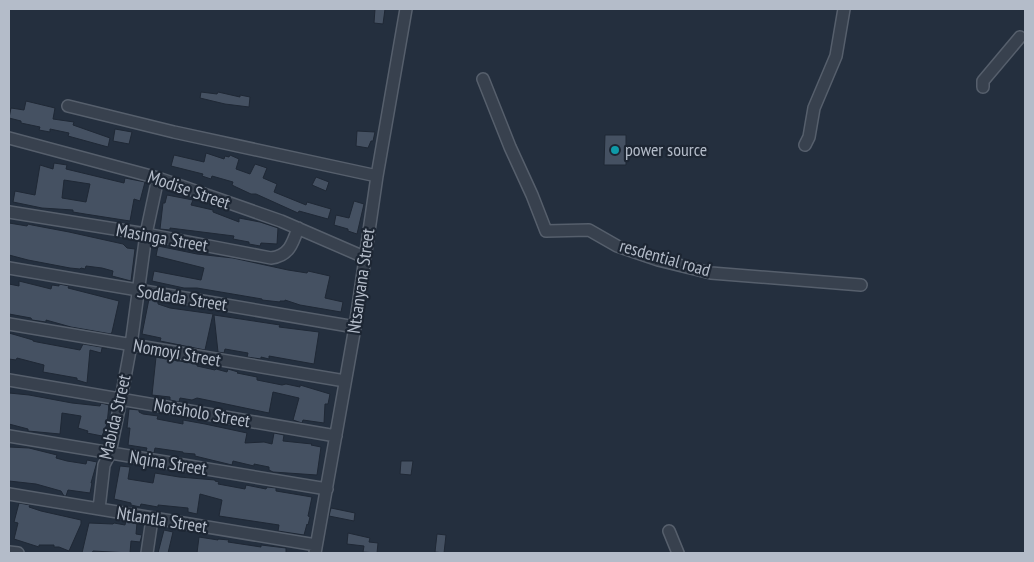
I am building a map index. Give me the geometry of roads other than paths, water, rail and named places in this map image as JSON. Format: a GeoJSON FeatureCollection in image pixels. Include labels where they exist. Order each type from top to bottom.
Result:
{"type":"FeatureCollection","features":[{"type":"Feature","properties":{"kind":"street","name":"Ntsanyana Street"},"geometry":{"type":"LineString","coordinates":[[315,549],[355,327],[364,257],[406,9]]}},
{"type":"Feature","properties":{"kind":"street"},"geometry":{"type":"LineString","coordinates":[[805,145],[809,137],[814,108],[836,56],[844,9]]}},
{"type":"Feature","properties":{"kind":"street"},"geometry":{"type":"LineString","coordinates":[[983,87],[983,81],[1020,37]]}},
{"type":"Feature","properties":{"kind":"street","name":"resdential road"},"geometry":{"type":"LineString","coordinates":[[483,79],[546,231],[589,230],[625,249],[658,260],[711,273],[861,286]]}},
{"type":"Feature","properties":{"kind":"street"},"geometry":{"type":"LineString","coordinates":[[68,106],[174,132],[377,176]]}},
{"type":"Feature","properties":{"kind":"street","name":"Modise Street"},"geometry":{"type":"LineString","coordinates":[[9,138],[158,178],[298,228],[364,257]]}},
{"type":"Feature","properties":{"kind":"street","name":"Mabida Street"},"geometry":{"type":"LineString","coordinates":[[99,510],[104,465],[110,453],[121,399],[131,345],[146,234],[158,178]]}},
{"type":"Feature","properties":{"kind":"street","name":"Masinga Street"},"geometry":{"type":"LineString","coordinates":[[9,212],[146,234],[272,258],[282,256],[288,251],[298,228]]}},
{"type":"Feature","properties":{"kind":"street","name":"Sodlada Street"},"geometry":{"type":"LineString","coordinates":[[9,268],[355,327]]}},
{"type":"Feature","properties":{"kind":"street","name":"Nomoyi Street"},"geometry":{"type":"LineString","coordinates":[[9,324],[345,381]]}},
{"type":"Feature","properties":{"kind":"street","name":"Notsholo Street"},"geometry":{"type":"LineString","coordinates":[[9,380],[336,436]]}},
{"type":"Feature","properties":{"kind":"street","name":"Nqina Street"},"geometry":{"type":"LineString","coordinates":[[9,436],[327,489]]}},
{"type":"Feature","properties":{"kind":"street","name":"Ntlantla Street"},"geometry":{"type":"LineString","coordinates":[[9,494],[315,549]]}},
{"type":"Feature","properties":{"kind":"street"},"geometry":{"type":"LineString","coordinates":[[147,553],[152,519]]}},
{"type":"Feature","properties":{"kind":"street"},"geometry":{"type":"LineString","coordinates":[[669,531],[678,553]]}},
{"type":"Feature","properties":{"kind":"street"},"geometry":{"type":"LineString","coordinates":[[9,552],[18,553]]}},
{"type":"Feature","properties":{"kind":"place","name":"power source"},"geometry":{"type":"Point","coordinates":[615,150]}}]}
